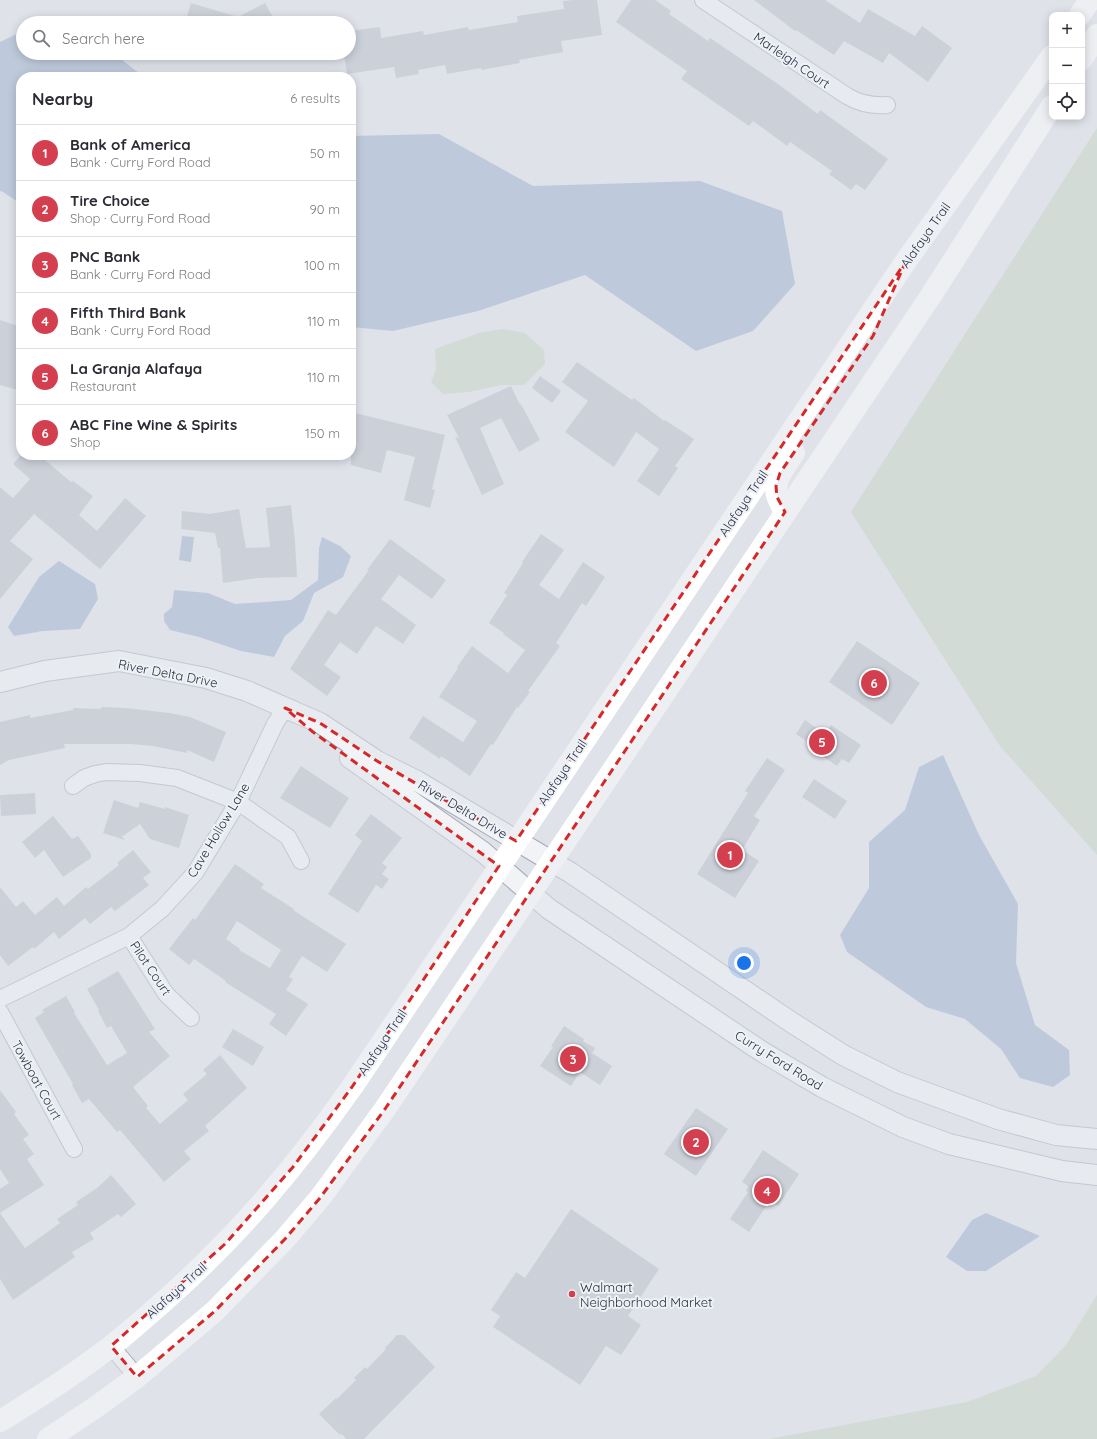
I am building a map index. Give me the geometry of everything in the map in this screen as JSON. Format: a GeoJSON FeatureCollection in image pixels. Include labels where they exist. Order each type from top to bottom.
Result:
{"type":"FeatureCollection","features":[{"type":"Feature","properties":{"kind":"main road"},"geometry":{"type":"LineString","coordinates":[[1082,12],[1090,0]]}},
{"type":"Feature","properties":{"kind":"main road"},"geometry":{"type":"LineString","coordinates":[[1085,54],[1097,35]]}},
{"type":"Feature","properties":{"kind":"main road","name":"Alafaya Trail"},"geometry":{"type":"LineString","coordinates":[[0,1421],[66,1378],[111,1346],[185,1283],[222,1247],[261,1205],[293,1167],[352,1087],[906,261],[1049,60]]}},
{"type":"Feature","properties":{"kind":"main road"},"geometry":{"type":"LineString","coordinates":[[48,1439],[96,1407],[136,1377],[215,1311],[285,1239],[320,1198],[385,1109],[552,861],[932,294],[1049,111]]}},
{"type":"Feature","properties":{"kind":"main road"},"geometry":{"type":"LineString","coordinates":[[785,512],[777,497],[776,486],[780,473],[873,336],[906,261]]}},
{"type":"Feature","properties":{"kind":"street","name":"Marleigh Court"},"geometry":{"type":"LineString","coordinates":[[703,0],[847,96],[867,105],[887,105]]}},
{"type":"Feature","properties":{"kind":"street","name":"River Delta Drive"},"geometry":{"type":"LineString","coordinates":[[0,682],[45,671],[119,661],[206,678],[247,691],[320,723],[377,761],[417,781],[516,841]]}},
{"type":"Feature","properties":{"kind":"street","name":"River Delta Drive"},"geometry":{"type":"LineString","coordinates":[[285,708],[313,732],[483,852],[499,866]]}},
{"type":"Feature","properties":{"kind":"street","name":"Cave Hollow Lane"},"geometry":{"type":"LineString","coordinates":[[0,999],[129,936],[162,909],[194,873],[238,802],[275,724],[285,708]]}},
{"type":"Feature","properties":{"kind":"street"},"geometry":{"type":"LineString","coordinates":[[73,786],[84,778],[95,774],[121,772],[177,778],[238,802],[288,837],[301,861]]}},
{"type":"Feature","properties":{"kind":"street"},"geometry":{"type":"LineString","coordinates":[[516,841],[578,877],[791,1022],[843,1055],[897,1082],[998,1119],[1056,1135],[1097,1140]]}},
{"type":"Feature","properties":{"kind":"street","name":"Curry Ford Road"},"geometry":{"type":"LineString","coordinates":[[499,866],[549,909],[761,1051],[822,1088],[903,1128],[949,1144],[1062,1171],[1097,1175]]}},
{"type":"Feature","properties":{"kind":"street","name":"Pilot Court"},"geometry":{"type":"LineString","coordinates":[[129,936],[166,994],[191,1018]]}},
{"type":"Feature","properties":{"kind":"street","name":"Towboat Court"},"geometry":{"type":"LineString","coordinates":[[0,1012],[74,1149]]}},
{"type":"Feature","properties":{"kind":"street"},"geometry":{"type":"LineString","coordinates":[[111,1346],[136,1377]]}},
{"type":"Feature","properties":{"kind":"highlighted area"},"geometry":{"type":"Polygon","coordinates":[[[906,261],[873,336],[780,473],[776,486],[777,497],[785,512],[385,1109],[320,1198],[285,1239],[215,1311],[137,1377],[111,1346],[225,1244],[293,1167],[352,1087],[499,866],[313,732],[285,708],[320,723],[377,761],[516,841],[906,261]]]}},
{"type":"Feature","properties":{"kind":"green space"},"geometry":{"type":"Polygon","coordinates":[[[1097,128],[1097,855],[1000,746],[851,512],[1097,128]]]}},
{"type":"Feature","properties":{"kind":"green space"},"geometry":{"type":"Polygon","coordinates":[[[502,329],[525,333],[544,350],[545,364],[524,385],[501,385],[469,392],[443,394],[431,382],[436,369],[435,349],[479,333],[502,329]]]}},
{"type":"Feature","properties":{"kind":"green space"},"geometry":{"type":"Polygon","coordinates":[[[1097,1295],[1097,1439],[769,1439],[967,1402],[1036,1376],[1066,1345],[1097,1295]]]}},
{"type":"Feature","properties":{"kind":"water"},"geometry":{"type":"Polygon","coordinates":[[[16,34],[16,60],[122,60],[138,72],[16,72],[16,201],[0,191],[0,42],[16,34]]]}},
{"type":"Feature","properties":{"kind":"water"},"geometry":{"type":"Polygon","coordinates":[[[439,134],[533,186],[700,181],[782,211],[795,284],[753,331],[696,351],[585,275],[478,311],[393,331],[356,327],[356,136],[439,134]]]}},
{"type":"Feature","properties":{"kind":"water"},"geometry":{"type":"Polygon","coordinates":[[[182,536],[194,537],[191,562],[179,560],[182,536]]]}},
{"type":"Feature","properties":{"kind":"water"},"geometry":{"type":"Polygon","coordinates":[[[322,537],[340,546],[351,556],[343,577],[314,593],[303,621],[285,636],[274,657],[241,651],[199,637],[170,630],[164,621],[164,614],[172,607],[174,590],[208,593],[235,604],[291,600],[318,580],[319,548],[322,537]]]}},
{"type":"Feature","properties":{"kind":"water"},"geometry":{"type":"Polygon","coordinates":[[[59,561],[95,584],[98,599],[80,629],[43,631],[14,636],[8,627],[39,577],[59,561]]]}},
{"type":"Feature","properties":{"kind":"water"},"geometry":{"type":"Polygon","coordinates":[[[943,755],[979,835],[1018,904],[1016,963],[1035,1025],[1069,1050],[1070,1075],[1053,1087],[1020,1078],[1001,1049],[965,1019],[926,1007],[847,952],[840,935],[869,888],[869,842],[905,810],[919,767],[943,755]]]}},
{"type":"Feature","properties":{"kind":"water"},"geometry":{"type":"Polygon","coordinates":[[[986,1213],[1040,1236],[986,1271],[967,1271],[946,1257],[972,1220],[986,1213]]]}},
{"type":"Feature","properties":{"kind":"building"},"geometry":{"type":"Polygon","coordinates":[[[597,0],[602,35],[561,41],[563,52],[519,60],[520,63],[481,70],[481,68],[447,74],[445,65],[418,70],[419,74],[396,78],[394,67],[356,73],[347,72],[345,60],[356,60],[356,30],[380,27],[381,38],[423,31],[424,35],[468,27],[469,30],[518,22],[517,16],[564,9],[563,1],[597,0]]]}},
{"type":"Feature","properties":{"kind":"building"},"geometry":{"type":"Polygon","coordinates":[[[631,0],[655,0],[671,11],[669,14],[708,41],[710,38],[778,84],[818,114],[820,110],[888,159],[865,190],[856,184],[851,190],[829,174],[832,171],[790,142],[787,146],[753,121],[749,126],[681,79],[687,71],[616,22],[631,0]]]}},
{"type":"Feature","properties":{"kind":"building"},"geometry":{"type":"Polygon","coordinates":[[[754,0],[825,0],[860,23],[868,9],[915,36],[922,26],[952,48],[928,82],[889,53],[883,63],[844,41],[834,55],[796,30],[795,31],[754,0]]]}},
{"type":"Feature","properties":{"kind":"building"},"geometry":{"type":"Polygon","coordinates":[[[191,3],[235,16],[187,16],[191,3]]]}},
{"type":"Feature","properties":{"kind":"building"},"geometry":{"type":"Polygon","coordinates":[[[265,3],[272,16],[240,16],[265,3]]]}},
{"type":"Feature","properties":{"kind":"building"},"geometry":{"type":"Polygon","coordinates":[[[0,320],[16,325],[16,390],[0,385],[0,320]]]}},
{"type":"Feature","properties":{"kind":"building"},"geometry":{"type":"Polygon","coordinates":[[[577,362],[632,400],[634,398],[664,421],[665,420],[694,439],[675,466],[678,468],[659,496],[637,481],[659,449],[636,432],[614,467],[565,432],[588,401],[562,382],[577,362]]]}},
{"type":"Feature","properties":{"kind":"building"},"geometry":{"type":"Polygon","coordinates":[[[540,376],[561,391],[552,403],[532,388],[540,376]]]}},
{"type":"Feature","properties":{"kind":"building"},"geometry":{"type":"Polygon","coordinates":[[[511,386],[540,440],[519,452],[501,418],[480,428],[504,484],[482,495],[455,437],[459,438],[447,415],[511,386]]]}},
{"type":"Feature","properties":{"kind":"building"},"geometry":{"type":"Polygon","coordinates":[[[356,413],[445,435],[432,489],[435,490],[430,508],[404,500],[415,457],[387,450],[381,473],[351,465],[351,460],[356,460],[356,413]]]}},
{"type":"Feature","properties":{"kind":"building"},"geometry":{"type":"Polygon","coordinates":[[[17,460],[45,460],[71,482],[73,481],[93,496],[79,515],[97,531],[125,498],[146,516],[100,569],[34,514],[10,541],[33,559],[0,599],[0,487],[13,498],[30,479],[13,464],[17,460]]]}},
{"type":"Feature","properties":{"kind":"building"},"geometry":{"type":"Polygon","coordinates":[[[291,505],[297,577],[258,578],[223,583],[220,548],[218,548],[215,533],[181,529],[182,511],[210,514],[239,509],[246,548],[270,547],[266,508],[291,505]]]}},
{"type":"Feature","properties":{"kind":"building"},"geometry":{"type":"Polygon","coordinates":[[[541,534],[564,550],[539,585],[559,599],[583,562],[605,577],[586,606],[582,603],[556,643],[560,646],[528,691],[530,692],[518,708],[517,707],[493,745],[491,744],[470,776],[441,756],[440,759],[409,738],[423,716],[463,742],[477,721],[439,697],[458,668],[457,667],[472,646],[508,673],[525,650],[489,623],[507,595],[504,593],[523,563],[522,562],[541,534]]]}},
{"type":"Feature","properties":{"kind":"building"},"geometry":{"type":"Polygon","coordinates":[[[390,539],[446,580],[432,599],[399,575],[381,599],[416,625],[403,644],[376,626],[357,654],[340,642],[324,665],[341,677],[327,696],[290,669],[328,610],[336,615],[390,539]]]}},
{"type":"Feature","properties":{"kind":"building"},"geometry":{"type":"Polygon","coordinates":[[[857,641],[920,683],[892,725],[829,682],[857,641]]]}},
{"type":"Feature","properties":{"kind":"building"},"geometry":{"type":"Polygon","coordinates":[[[101,707],[126,708],[190,717],[226,732],[214,762],[187,750],[187,753],[153,746],[131,744],[64,744],[65,748],[9,760],[0,765],[0,722],[30,715],[30,718],[73,710],[73,708],[101,709],[101,707]]]}},
{"type":"Feature","properties":{"kind":"building"},"geometry":{"type":"Polygon","coordinates":[[[805,720],[825,734],[831,725],[861,745],[849,763],[842,759],[837,766],[810,748],[812,745],[796,734],[805,720]]]}},
{"type":"Feature","properties":{"kind":"building"},"geometry":{"type":"Polygon","coordinates":[[[767,758],[785,770],[754,816],[760,820],[742,850],[759,861],[735,898],[697,874],[748,793],[745,791],[767,758]]]}},
{"type":"Feature","properties":{"kind":"building"},"geometry":{"type":"Polygon","coordinates":[[[301,766],[349,798],[330,828],[280,798],[301,766]]]}},
{"type":"Feature","properties":{"kind":"building"},"geometry":{"type":"Polygon","coordinates":[[[814,779],[847,801],[835,819],[802,797],[814,779]]]}},
{"type":"Feature","properties":{"kind":"building"},"geometry":{"type":"Polygon","coordinates":[[[35,793],[36,814],[1,816],[0,795],[35,793]]]}},
{"type":"Feature","properties":{"kind":"building"},"geometry":{"type":"Polygon","coordinates":[[[114,800],[138,808],[140,802],[165,809],[165,807],[189,815],[179,848],[150,839],[140,824],[123,836],[121,835],[125,840],[103,833],[114,800]]]}},
{"type":"Feature","properties":{"kind":"building"},"geometry":{"type":"Polygon","coordinates":[[[371,814],[402,838],[382,863],[387,867],[382,874],[389,879],[382,889],[376,885],[358,913],[328,894],[362,841],[355,835],[371,814]]]}},
{"type":"Feature","properties":{"kind":"building"},"geometry":{"type":"Polygon","coordinates":[[[53,816],[72,839],[78,836],[91,854],[91,858],[63,877],[44,850],[35,858],[22,842],[53,816]]]}},
{"type":"Feature","properties":{"kind":"building"},"geometry":{"type":"Polygon","coordinates":[[[133,850],[151,872],[143,878],[149,885],[115,911],[111,907],[90,924],[85,918],[59,939],[54,932],[34,949],[33,947],[8,966],[0,955],[0,887],[16,907],[23,901],[35,915],[57,897],[64,906],[86,887],[88,889],[119,865],[117,863],[133,850]]]}},
{"type":"Feature","properties":{"kind":"building"},"geometry":{"type":"Polygon","coordinates":[[[235,864],[264,884],[261,888],[346,944],[327,972],[302,956],[289,977],[293,979],[286,990],[308,1004],[286,1036],[269,1024],[276,1014],[225,982],[226,981],[194,959],[189,965],[169,949],[193,918],[195,920],[235,864]],[[237,921],[226,939],[240,949],[239,950],[270,968],[281,950],[237,921]]]}},
{"type":"Feature","properties":{"kind":"building"},"geometry":{"type":"Polygon","coordinates":[[[118,971],[155,1029],[149,1032],[170,1056],[133,1087],[148,1106],[146,1108],[160,1124],[188,1100],[183,1094],[207,1074],[203,1070],[220,1055],[247,1088],[205,1126],[209,1131],[184,1151],[191,1159],[164,1182],[120,1130],[117,1132],[89,1099],[82,1103],[72,1085],[73,1084],[35,1018],[44,1012],[42,1010],[66,996],[75,1012],[74,1013],[107,1065],[127,1053],[111,1026],[107,1028],[87,989],[118,971]]]}},
{"type":"Feature","properties":{"kind":"building"},"geometry":{"type":"Polygon","coordinates":[[[564,1026],[584,1039],[583,1041],[595,1048],[592,1053],[612,1066],[600,1085],[580,1072],[571,1086],[540,1066],[553,1047],[551,1046],[564,1026]]]}},
{"type":"Feature","properties":{"kind":"building"},"geometry":{"type":"Polygon","coordinates":[[[233,1029],[264,1047],[253,1066],[222,1047],[233,1029]]]}},
{"type":"Feature","properties":{"kind":"building"},"geometry":{"type":"Polygon","coordinates":[[[0,1090],[16,1112],[14,1114],[29,1135],[23,1139],[34,1154],[27,1159],[44,1185],[0,1213],[0,1189],[9,1183],[0,1169],[0,1090]]]}},
{"type":"Feature","properties":{"kind":"building"},"geometry":{"type":"Polygon","coordinates":[[[696,1108],[728,1129],[696,1176],[664,1154],[696,1108]]]}},
{"type":"Feature","properties":{"kind":"building"},"geometry":{"type":"Polygon","coordinates":[[[763,1150],[799,1174],[778,1206],[773,1202],[770,1207],[767,1205],[749,1232],[730,1219],[748,1192],[746,1191],[748,1186],[742,1182],[763,1150]]]}},
{"type":"Feature","properties":{"kind":"building"},"geometry":{"type":"Polygon","coordinates":[[[111,1175],[136,1204],[121,1217],[118,1214],[90,1233],[94,1239],[72,1252],[75,1257],[13,1300],[0,1279],[0,1213],[25,1248],[60,1223],[57,1219],[78,1205],[76,1202],[97,1188],[111,1175]]]}},
{"type":"Feature","properties":{"kind":"building","name":"Walmart Neighborhood Market"},"geometry":{"type":"Polygon","coordinates":[[[571,1209],[659,1269],[628,1316],[641,1325],[621,1355],[606,1346],[580,1385],[493,1327],[500,1316],[491,1310],[516,1272],[525,1278],[571,1209]]]}},
{"type":"Feature","properties":{"kind":"building"},"geometry":{"type":"Polygon","coordinates":[[[397,1335],[404,1335],[435,1367],[364,1439],[346,1439],[319,1414],[356,1380],[354,1378],[365,1367],[367,1369],[397,1335]]]}},
{"type":"Feature","properties":{"kind":"place","name":"ABC Fine Wine & Spirits"},"geometry":{"type":"Point","coordinates":[874,683]}},
{"type":"Feature","properties":{"kind":"place","name":"La Granja Alafaya"},"geometry":{"type":"Point","coordinates":[822,742]}},
{"type":"Feature","properties":{"kind":"place","name":"Bank of America"},"geometry":{"type":"Point","coordinates":[730,855]}},
{"type":"Feature","properties":{"kind":"place","name":"PNC Bank"},"geometry":{"type":"Point","coordinates":[573,1059]}},
{"type":"Feature","properties":{"kind":"place","name":"Tire Choice"},"geometry":{"type":"Point","coordinates":[696,1142]}},
{"type":"Feature","properties":{"kind":"place","name":"Fifth Third Bank"},"geometry":{"type":"Point","coordinates":[767,1191]}},
{"type":"Feature","properties":{"kind":"place","name":"Walmart Neighborhood Market"},"geometry":{"type":"Point","coordinates":[572,1294]}}]}
